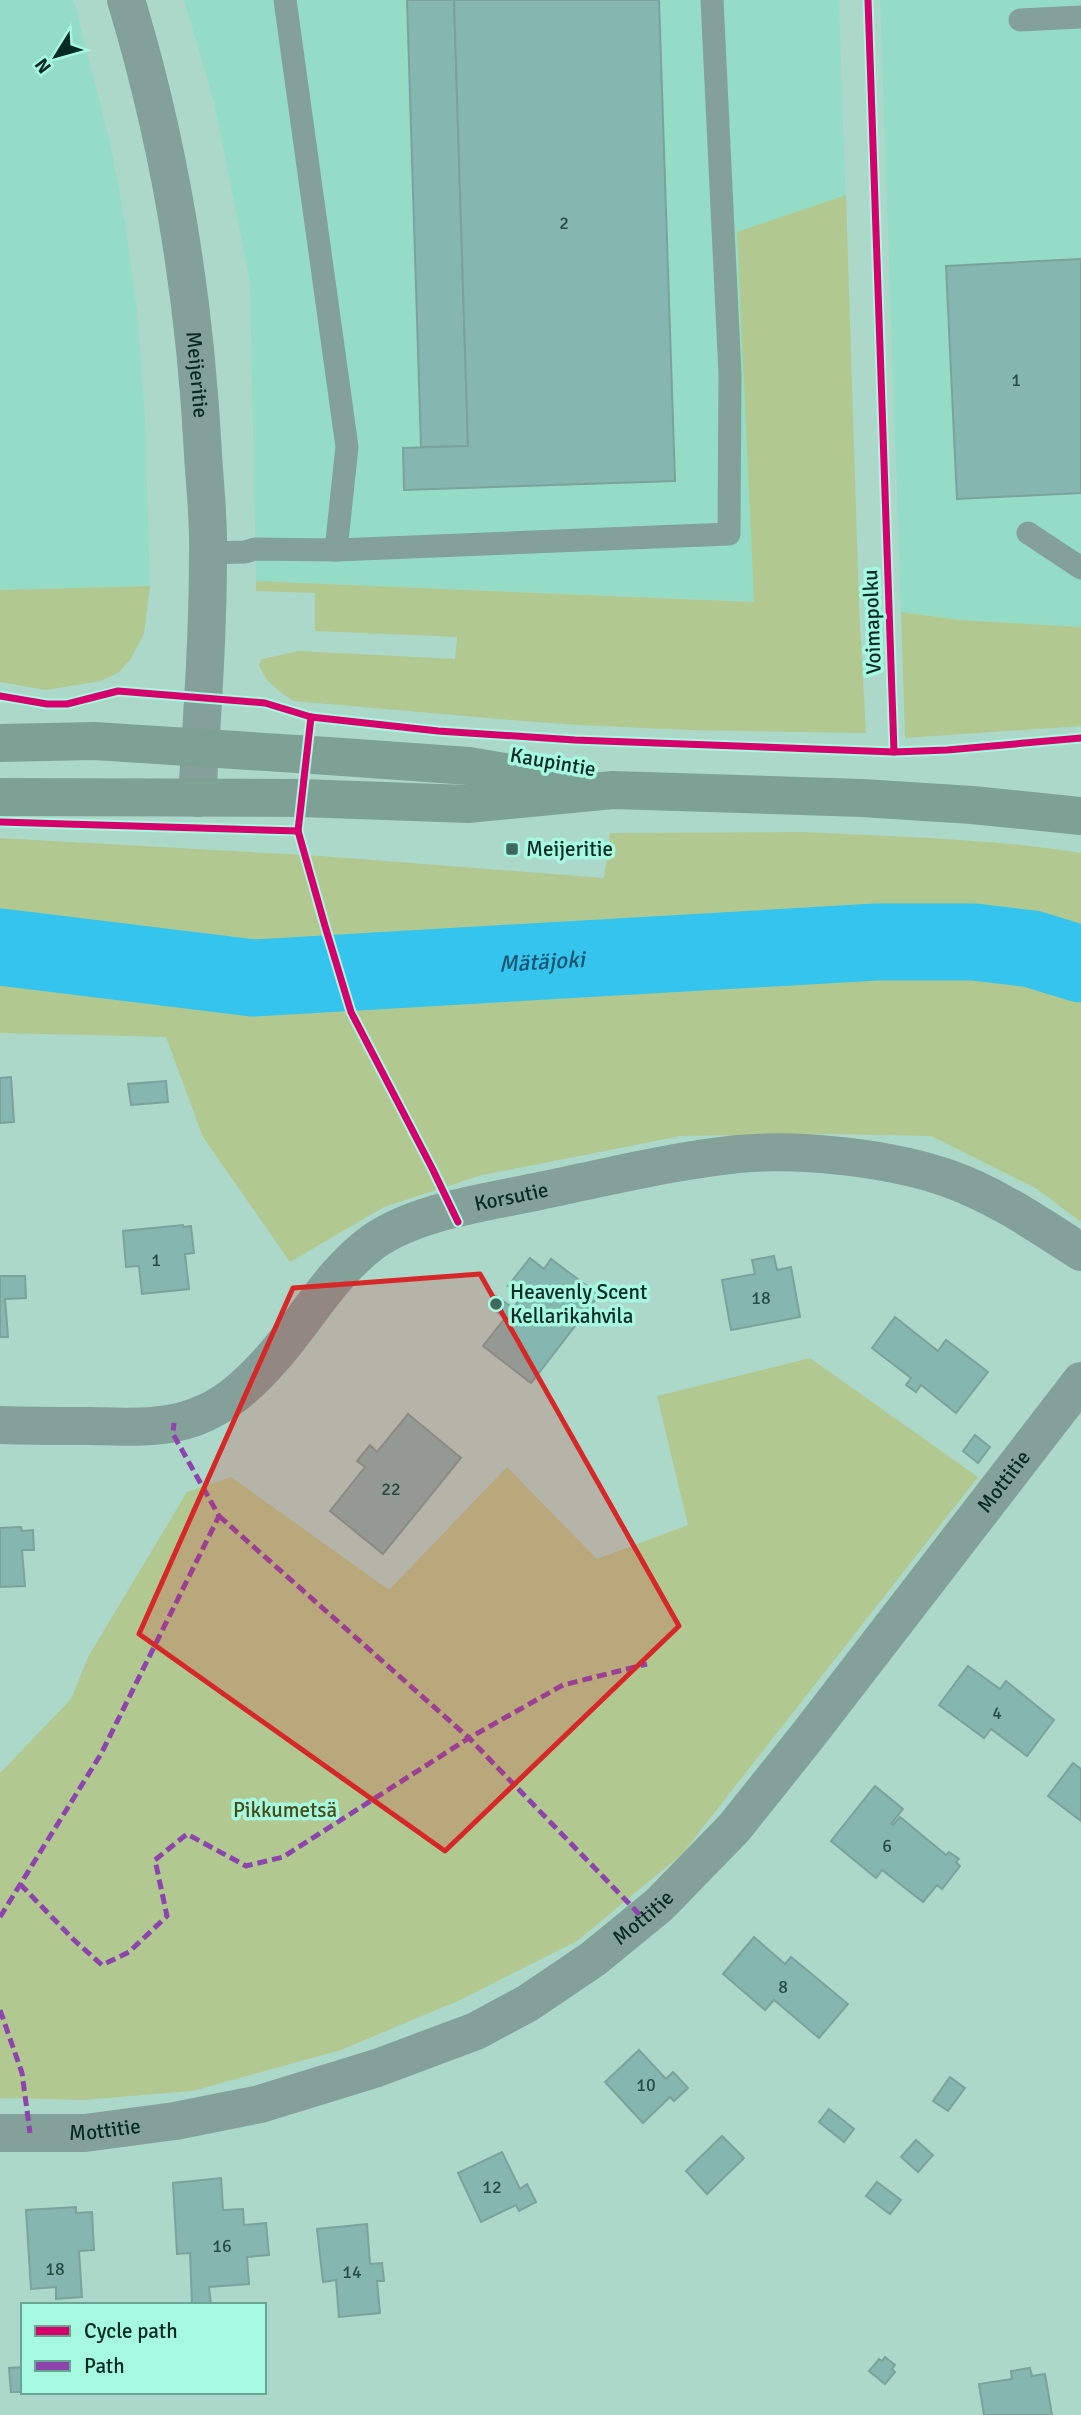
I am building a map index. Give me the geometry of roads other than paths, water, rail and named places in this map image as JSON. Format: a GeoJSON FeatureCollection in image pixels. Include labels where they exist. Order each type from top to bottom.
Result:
{"type":"FeatureCollection","features":[{"type":"Feature","properties":{"kind":"main road","name":"Kaupintie"},"geometry":{"type":"LineString","coordinates":[[0,743],[94,741],[469,766],[613,790]]}},
{"type":"Feature","properties":{"kind":"main road","name":"Kaupintie"},"geometry":{"type":"LineString","coordinates":[[0,797],[301,798],[468,804],[613,790],[875,799],[1081,816]]}},
{"type":"Feature","properties":{"kind":"street","name":"Meijeritie"},"geometry":{"type":"LineString","coordinates":[[126,0],[161,129],[180,229],[199,370],[208,553],[197,799]]}},
{"type":"Feature","properties":{"kind":"street","name":"Korsutie"},"geometry":{"type":"LineString","coordinates":[[0,1425],[137,1427],[174,1423],[207,1413],[237,1393],[275,1355],[336,1276],[374,1242],[410,1224],[453,1210],[670,1164],[741,1154],[818,1154],[881,1161],[951,1179],[1010,1207],[1081,1251]]}},
{"type":"Feature","properties":{"kind":"street","name":"Mottitie"},"geometry":{"type":"LineString","coordinates":[[0,2133],[86,2133],[175,2121],[260,2104],[377,2068],[476,2031],[528,2003],[593,1959],[659,1905],[734,1828],[1081,1381]]}},
{"type":"Feature","properties":{"kind":"lane"},"geometry":{"type":"LineString","coordinates":[[285,0],[347,447],[336,550]]}},
{"type":"Feature","properties":{"kind":"lane"},"geometry":{"type":"LineString","coordinates":[[208,553],[245,552],[255,549],[336,550],[729,534],[730,374],[712,0]]}},
{"type":"Feature","properties":{"kind":"lane"},"geometry":{"type":"LineString","coordinates":[[1020,20],[1081,17]]}},
{"type":"Feature","properties":{"kind":"lane"},"geometry":{"type":"LineString","coordinates":[[1027,533],[1081,568]]}},
{"type":"Feature","properties":{"kind":"waterway","name":"Mätäjoki"},"geometry":{"type":"LineString","coordinates":[[0,947],[253,978],[876,942],[974,942],[1032,949],[1081,964]]}},
{"type":"Feature","properties":{"kind":"place","name":"Meijeritie"},"geometry":{"type":"Point","coordinates":[512,849]}},
{"type":"Feature","properties":{"kind":"place","name":"Heavenly Scent Kellarikahvila"},"geometry":{"type":"Point","coordinates":[496,1304]}},
{"type":"Feature","properties":{"kind":"park label","name":"Pikkumetsä"},"geometry":{"type":"Point","coordinates":[285,1810]}}]}
